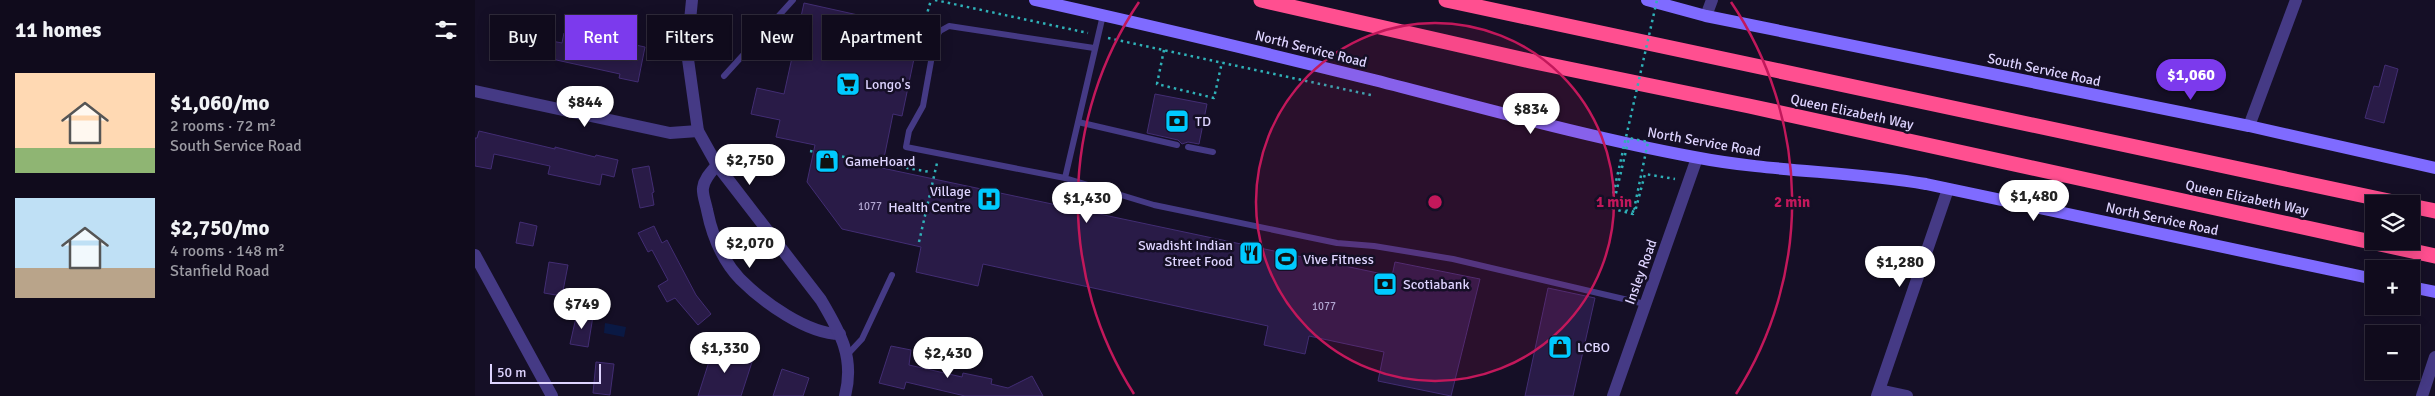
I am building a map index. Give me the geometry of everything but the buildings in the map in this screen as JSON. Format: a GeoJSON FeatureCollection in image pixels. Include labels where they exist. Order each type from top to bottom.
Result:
{"type":"FeatureCollection","features":[{"type":"Feature","properties":{"kind":"highway","name":"Queen Elizabeth Way"},"geometry":{"type":"LineString","coordinates":[[1261,0],[1530,61],[1749,106],[2435,256]]}},
{"type":"Feature","properties":{"kind":"highway","name":"Queen Elizabeth Way"},"geometry":{"type":"LineString","coordinates":[[1446,0],[2365,196]]}},
{"type":"Feature","properties":{"kind":"highway"},"geometry":{"type":"LineString","coordinates":[[2420,208],[2435,211]]}},
{"type":"Feature","properties":{"kind":"main road","name":"North Service Road"},"geometry":{"type":"LineString","coordinates":[[1035,0],[1372,80],[1605,139],[1697,158],[1782,170],[1875,175],[2365,278]]}},
{"type":"Feature","properties":{"kind":"main road","name":"South Service Road"},"geometry":{"type":"LineString","coordinates":[[1647,0],[1706,16],[2249,126],[2435,168]]}},
{"type":"Feature","properties":{"kind":"main road"},"geometry":{"type":"LineString","coordinates":[[2420,289],[2435,292]]}},
{"type":"Feature","properties":{"kind":"street"},"geometry":{"type":"LineString","coordinates":[[693,0],[687,52],[697,131],[717,165],[821,300],[840,334],[848,354],[849,374],[845,396]]}},
{"type":"Feature","properties":{"kind":"street"},"geometry":{"type":"LineString","coordinates":[[1706,16],[1712,0]]}},
{"type":"Feature","properties":{"kind":"street"},"geometry":{"type":"LineString","coordinates":[[2249,126],[2296,0]]}},
{"type":"Feature","properties":{"kind":"street"},"geometry":{"type":"LineString","coordinates":[[475,90],[670,132],[697,131]]}},
{"type":"Feature","properties":{"kind":"street","name":"Insley Road"},"geometry":{"type":"LineString","coordinates":[[1613,396],[1697,158]]}},
{"type":"Feature","properties":{"kind":"street"},"geometry":{"type":"LineString","coordinates":[[717,165],[707,176],[703,188],[715,242],[739,278],[764,299],[796,321],[827,334],[840,334]]}},
{"type":"Feature","properties":{"kind":"street"},"geometry":{"type":"LineString","coordinates":[[1907,396],[1878,393],[1948,190]]}},
{"type":"Feature","properties":{"kind":"street"},"geometry":{"type":"LineString","coordinates":[[475,255],[552,396]]}},
{"type":"Feature","properties":{"kind":"street"},"geometry":{"type":"LineString","coordinates":[[2422,396],[2435,357]]}},
{"type":"Feature","properties":{"kind":"lane"},"geometry":{"type":"LineString","coordinates":[[724,76],[793,0]]}},
{"type":"Feature","properties":{"kind":"lane"},"geometry":{"type":"LineString","coordinates":[[1065,178],[1103,15]]}},
{"type":"Feature","properties":{"kind":"lane"},"geometry":{"type":"LineString","coordinates":[[1094,48],[949,26],[940,31],[935,39],[923,106],[909,131],[906,147],[1065,178],[1163,207],[1337,243],[1374,246],[1453,259],[1646,304]]}},
{"type":"Feature","properties":{"kind":"lane"},"geometry":{"type":"LineString","coordinates":[[1078,122],[1177,145]]}},
{"type":"Feature","properties":{"kind":"lane"},"geometry":{"type":"LineString","coordinates":[[1188,147],[1213,152]]}},
{"type":"Feature","properties":{"kind":"lane"},"geometry":{"type":"LineString","coordinates":[[848,354],[862,339],[892,275]]}},
{"type":"Feature","properties":{"kind":"path"},"geometry":{"type":"LineString","coordinates":[[927,15],[931,0]]}},
{"type":"Feature","properties":{"kind":"path"},"geometry":{"type":"LineString","coordinates":[[1657,0],[1610,208],[1633,214],[1649,142],[1629,138],[1613,206],[1635,212],[1645,174],[1674,180],[1677,171]]}},
{"type":"Feature","properties":{"kind":"path"},"geometry":{"type":"LineString","coordinates":[[1164,50],[1157,84],[1214,98],[1222,62]]}},
{"type":"Feature","properties":{"kind":"path"},"geometry":{"type":"LineString","coordinates":[[810,151],[930,172]]}},
{"type":"Feature","properties":{"kind":"path"},"geometry":{"type":"LineString","coordinates":[[919,242],[939,153]]}},
{"type":"Feature","properties":{"kind":"water"},"geometry":{"type":"Polygon","coordinates":[[[605,323],[626,327],[624,337],[604,333],[605,323]]]}},
{"type":"Feature","properties":{"kind":"place","name":"Longo's"},"geometry":{"type":"Point","coordinates":[848,84]}},
{"type":"Feature","properties":{"kind":"place","name":"TD"},"geometry":{"type":"Point","coordinates":[1177,121]}},
{"type":"Feature","properties":{"kind":"place","name":"GameHoard"},"geometry":{"type":"Point","coordinates":[827,161]}},
{"type":"Feature","properties":{"kind":"place","name":"Village Health Centre"},"geometry":{"type":"Point","coordinates":[989,199]}},
{"type":"Feature","properties":{"kind":"place","name":"Swadisht Indian Street Food"},"geometry":{"type":"Point","coordinates":[1251,253]}},
{"type":"Feature","properties":{"kind":"place","name":"Vive Fitness"},"geometry":{"type":"Point","coordinates":[1286,259]}},
{"type":"Feature","properties":{"kind":"place","name":"Scotiabank"},"geometry":{"type":"Point","coordinates":[1385,284]}},
{"type":"Feature","properties":{"kind":"place","name":"LCBO"},"geometry":{"type":"Point","coordinates":[1560,347]}}]}
